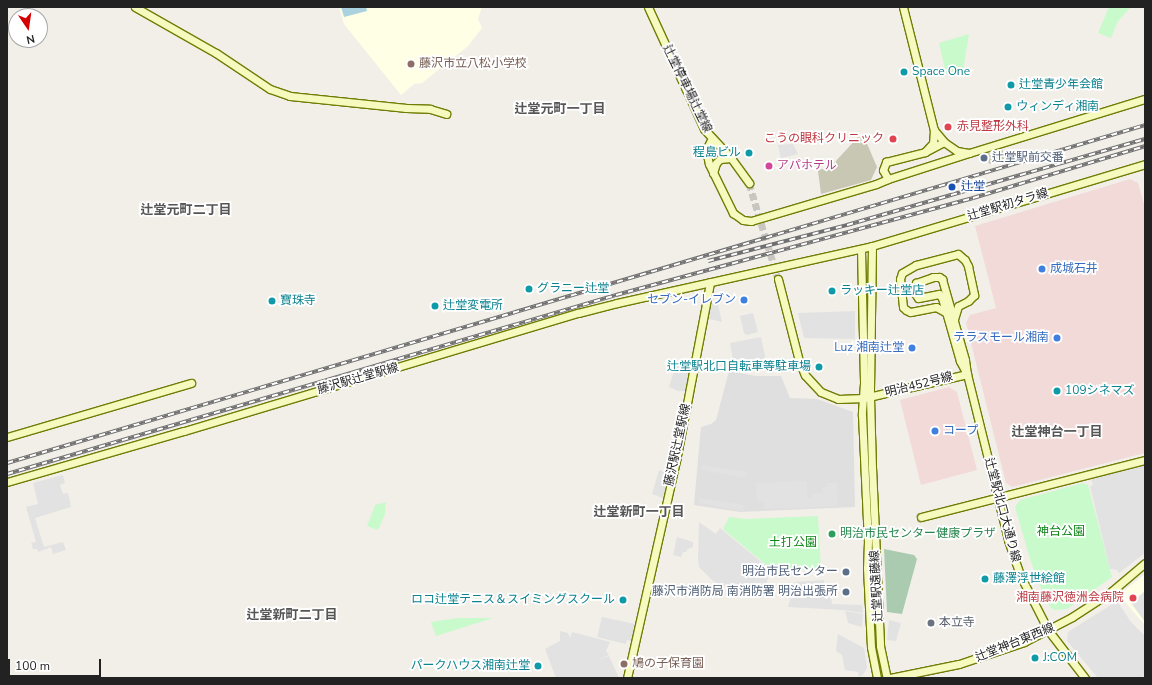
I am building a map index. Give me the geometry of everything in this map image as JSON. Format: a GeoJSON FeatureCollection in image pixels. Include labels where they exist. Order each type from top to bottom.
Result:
{"type":"FeatureCollection","features":[{"type":"Feature","properties":{"kind":"street"},"geometry":{"type":"LineString","coordinates":[[135,7],[216,53],[270,89],[290,96],[406,108],[430,109],[446,114]]}},
{"type":"Feature","properties":{"kind":"street","name":"辻堂停車場辻堂線"},"geometry":{"type":"LineString","coordinates":[[648,7],[704,129],[731,158],[749,183]]}},
{"type":"Feature","properties":{"kind":"street"},"geometry":{"type":"LineString","coordinates":[[903,7],[934,130],[933,143],[925,152]]}},
{"type":"Feature","properties":{"kind":"street"},"geometry":{"type":"LineString","coordinates":[[712,138],[706,150],[706,157],[713,173],[736,217],[751,221],[876,184],[969,153],[1145,99]]}},
{"type":"Feature","properties":{"kind":"street"},"geometry":{"type":"LineString","coordinates":[[934,130],[946,144],[952,159]]}},
{"type":"Feature","properties":{"kind":"street"},"geometry":{"type":"LineString","coordinates":[[888,179],[883,170],[886,162],[925,152],[946,144],[961,152],[969,153]]}},
{"type":"Feature","properties":{"kind":"street"},"geometry":{"type":"LineString","coordinates":[[713,173],[716,163],[720,159],[731,158]]}},
{"type":"Feature","properties":{"kind":"street","name":"辻堂駅初タラ線"},"geometry":{"type":"LineString","coordinates":[[872,246],[1145,167]]}},
{"type":"Feature","properties":{"kind":"street"},"geometry":{"type":"LineString","coordinates":[[867,398],[872,246]]}},
{"type":"Feature","properties":{"kind":"street","name":"藤沢駅辻堂駅線"},"geometry":{"type":"LineString","coordinates":[[7,482],[616,302],[872,246]]}},
{"type":"Feature","properties":{"kind":"street"},"geometry":{"type":"LineString","coordinates":[[861,249],[867,398]]}},
{"type":"Feature","properties":{"kind":"street"},"geometry":{"type":"LineString","coordinates":[[945,312],[936,307],[910,312],[906,310],[903,306],[900,279],[902,274],[916,265],[958,254],[965,260],[968,266],[974,295],[968,301],[958,306],[954,320]]}},
{"type":"Feature","properties":{"kind":"street"},"geometry":{"type":"LineString","coordinates":[[939,276],[942,279],[967,374],[960,361],[942,298],[938,294],[922,298],[915,295],[913,290],[916,283],[939,276]]}},
{"type":"Feature","properties":{"kind":"street"},"geometry":{"type":"LineString","coordinates":[[778,279],[799,361],[805,375],[821,392],[838,400],[867,398]]}},
{"type":"Feature","properties":{"kind":"street","name":"藤沢駅辻堂駅線"},"geometry":{"type":"LineString","coordinates":[[626,678],[676,461],[710,282]]}},
{"type":"Feature","properties":{"kind":"street","name":"明治452号線"},"geometry":{"type":"LineString","coordinates":[[867,398],[967,374]]}},
{"type":"Feature","properties":{"kind":"street","name":"辻堂駅北口大通り線"},"geometry":{"type":"LineString","coordinates":[[967,374],[1008,540],[1020,575],[1048,630],[1085,678]]}},
{"type":"Feature","properties":{"kind":"street"},"geometry":{"type":"LineString","coordinates":[[7,437],[191,383]]}},
{"type":"Feature","properties":{"kind":"street","name":"辻堂駅遠藤線"},"geometry":{"type":"LineString","coordinates":[[867,398],[862,415],[871,640],[877,678]]}},
{"type":"Feature","properties":{"kind":"street","name":"辻堂駅遠藤線"},"geometry":{"type":"LineString","coordinates":[[867,398],[880,646],[887,678]]}},
{"type":"Feature","properties":{"kind":"street"},"geometry":{"type":"LineString","coordinates":[[921,517],[998,499],[1145,460]]}},
{"type":"Feature","properties":{"kind":"street","name":"辻堂神台東西線"},"geometry":{"type":"LineString","coordinates":[[890,678],[966,662],[1024,642],[1072,617],[1112,591],[1145,563]]}},
{"type":"Feature","properties":{"kind":"shaded area","name":"藤沢市立八松小学校"},"geometry":{"type":"Polygon","coordinates":[[[339,7],[482,7],[478,19],[482,28],[468,46],[422,83],[414,84],[401,95],[344,24],[339,7]]]}},
{"type":"Feature","properties":{"kind":"shaded area"},"geometry":{"type":"Polygon","coordinates":[[[858,137],[865,139],[877,167],[871,180],[821,194],[818,171],[835,162],[858,137]]]}},
{"type":"Feature","properties":{"kind":"shaded area"},"geometry":{"type":"Polygon","coordinates":[[[793,144],[798,154],[781,158],[778,145],[793,144]]]}},
{"type":"Feature","properties":{"kind":"shaded area"},"geometry":{"type":"Polygon","coordinates":[[[1003,150],[1005,160],[989,164],[986,154],[1003,150]]]}},
{"type":"Feature","properties":{"kind":"shaded area"},"geometry":{"type":"Polygon","coordinates":[[[1130,179],[1138,183],[1145,208],[1145,453],[1012,487],[1006,483],[966,323],[970,315],[996,308],[975,226],[1130,179]]]}},
{"type":"Feature","properties":{"kind":"shaded area"},"geometry":{"type":"Polygon","coordinates":[[[709,303],[718,305],[722,322],[706,318],[709,303]]]}},
{"type":"Feature","properties":{"kind":"shaded area"},"geometry":{"type":"Polygon","coordinates":[[[855,311],[855,339],[804,338],[798,313],[855,311]]]}},
{"type":"Feature","properties":{"kind":"shaded area"},"geometry":{"type":"Polygon","coordinates":[[[753,313],[758,332],[747,335],[744,333],[740,316],[753,313]]]}},
{"type":"Feature","properties":{"kind":"shaded area"},"geometry":{"type":"Polygon","coordinates":[[[761,337],[768,370],[734,364],[730,343],[761,337]]]}},
{"type":"Feature","properties":{"kind":"shaded area"},"geometry":{"type":"Polygon","coordinates":[[[676,365],[691,368],[686,391],[678,391],[669,387],[676,365]]]}},
{"type":"Feature","properties":{"kind":"shaded area"},"geometry":{"type":"Polygon","coordinates":[[[729,371],[756,376],[781,376],[790,398],[817,399],[853,412],[855,507],[740,512],[694,505],[701,427],[711,424],[716,420],[729,371]]]}},
{"type":"Feature","properties":{"kind":"shaded area","name":"コープ"},"geometry":{"type":"Polygon","coordinates":[[[949,387],[957,392],[977,470],[921,485],[900,400],[949,387]]]}},
{"type":"Feature","properties":{"kind":"shaded area"},"geometry":{"type":"Polygon","coordinates":[[[702,465],[746,472],[746,478],[701,470],[702,465]]]}},
{"type":"Feature","properties":{"kind":"shaded area"},"geometry":{"type":"Polygon","coordinates":[[[1145,465],[1145,553],[1119,573],[1117,570],[1110,569],[1090,486],[1093,485],[1091,479],[1145,465]]]}},
{"type":"Feature","properties":{"kind":"shaded area"},"geometry":{"type":"Polygon","coordinates":[[[659,470],[672,474],[666,499],[652,494],[659,470]]]}},
{"type":"Feature","properties":{"kind":"shaded area"},"geometry":{"type":"Polygon","coordinates":[[[63,475],[65,483],[60,485],[63,494],[68,493],[71,507],[35,518],[44,547],[63,542],[66,550],[53,554],[51,547],[38,552],[37,549],[33,549],[31,543],[36,542],[26,507],[38,504],[33,483],[63,475]]]}},
{"type":"Feature","properties":{"kind":"shaded area"},"geometry":{"type":"Polygon","coordinates":[[[806,481],[808,498],[811,498],[811,494],[822,493],[822,487],[827,487],[827,483],[837,483],[838,506],[764,509],[764,501],[757,501],[756,483],[806,481]]]}},
{"type":"Feature","properties":{"kind":"shaded area"},"geometry":{"type":"Polygon","coordinates":[[[699,498],[744,505],[743,511],[698,503],[699,498]]]}},
{"type":"Feature","properties":{"kind":"shaded area"},"geometry":{"type":"Polygon","coordinates":[[[699,522],[716,534],[720,528],[771,570],[761,598],[749,592],[723,586],[713,581],[699,567],[699,522]]]}},
{"type":"Feature","properties":{"kind":"shaded area"},"geometry":{"type":"Polygon","coordinates":[[[677,537],[693,542],[693,547],[688,549],[686,552],[683,552],[681,557],[673,555],[677,537]]]}},
{"type":"Feature","properties":{"kind":"shaded area"},"geometry":{"type":"Polygon","coordinates":[[[884,549],[914,555],[917,559],[902,614],[887,612],[884,549]]]}},
{"type":"Feature","properties":{"kind":"shaded area","name":"湘南藤沢徳洲会病院"},"geometry":{"type":"Polygon","coordinates":[[[1145,574],[1145,625],[1119,595],[1145,574]]]}},
{"type":"Feature","properties":{"kind":"shaded area"},"geometry":{"type":"Polygon","coordinates":[[[824,580],[824,586],[830,586],[832,604],[862,605],[863,613],[843,610],[788,607],[795,582],[824,580]]]}},
{"type":"Feature","properties":{"kind":"shaded area"},"geometry":{"type":"Polygon","coordinates":[[[1145,591],[1145,622],[1131,603],[1145,591]]]}},
{"type":"Feature","properties":{"kind":"shaded area"},"geometry":{"type":"Polygon","coordinates":[[[1117,601],[1131,622],[1145,636],[1145,675],[1141,678],[1098,678],[1067,641],[1068,632],[1117,601]]]}},
{"type":"Feature","properties":{"kind":"shaded area"},"geometry":{"type":"Polygon","coordinates":[[[845,611],[863,614],[862,627],[848,623],[845,611]]]}},
{"type":"Feature","properties":{"kind":"shaded area"},"geometry":{"type":"Polygon","coordinates":[[[602,617],[635,624],[632,641],[627,640],[626,644],[597,637],[602,617]]]}},
{"type":"Feature","properties":{"kind":"shaded area"},"geometry":{"type":"Polygon","coordinates":[[[889,620],[901,623],[896,641],[887,640],[889,620]]]}},
{"type":"Feature","properties":{"kind":"shaded area"},"geometry":{"type":"Polygon","coordinates":[[[560,631],[568,633],[570,638],[572,632],[610,642],[606,651],[609,655],[596,661],[609,656],[619,678],[556,678],[545,649],[560,641],[560,631]]]}},
{"type":"Feature","properties":{"kind":"shaded area"},"geometry":{"type":"Polygon","coordinates":[[[838,634],[864,648],[867,668],[863,675],[859,677],[858,672],[845,670],[842,655],[836,651],[838,634]]]}},
{"type":"Feature","properties":{"kind":"green space"},"geometry":{"type":"Polygon","coordinates":[[[1109,7],[1131,7],[1118,21],[1111,38],[1098,33],[1109,7]]]}},
{"type":"Feature","properties":{"kind":"green space"},"geometry":{"type":"Polygon","coordinates":[[[969,34],[963,71],[946,74],[939,43],[969,34]]]}},
{"type":"Feature","properties":{"kind":"green space","name":"神台公園"},"geometry":{"type":"Polygon","coordinates":[[[1083,483],[1088,485],[1112,577],[1067,609],[1055,610],[1051,608],[1044,597],[1031,562],[1015,507],[1020,500],[1083,483]]]}},
{"type":"Feature","properties":{"kind":"green space"},"geometry":{"type":"Polygon","coordinates":[[[386,502],[385,514],[378,530],[367,526],[375,505],[386,502]]]}},
{"type":"Feature","properties":{"kind":"green space","name":"土打公園"},"geometry":{"type":"Polygon","coordinates":[[[818,516],[821,569],[772,570],[723,529],[729,517],[746,519],[818,516]]]}},
{"type":"Feature","properties":{"kind":"green space"},"geometry":{"type":"Polygon","coordinates":[[[458,618],[493,618],[436,636],[431,622],[458,618]]]}},
{"type":"Feature","properties":{"kind":"water"},"geometry":{"type":"Polygon","coordinates":[[[341,7],[366,7],[367,11],[344,17],[341,7]]]}},
{"type":"Feature","properties":{"kind":"tunnel"},"geometry":{"type":"LineString","coordinates":[[749,183],[778,279]]}},
{"type":"Feature","properties":{"kind":"railway"},"geometry":{"type":"LineString","coordinates":[[7,463],[1145,125]]}},
{"type":"Feature","properties":{"kind":"railway"},"geometry":{"type":"LineString","coordinates":[[708,261],[847,225],[1145,139]]}},
{"type":"Feature","properties":{"kind":"railway"},"geometry":{"type":"LineString","coordinates":[[7,474],[616,295],[973,198],[1145,146]]}},
{"type":"Feature","properties":{"kind":"place","name":"藤沢市立八松小学校"},"geometry":{"type":"Point","coordinates":[411,64]}},
{"type":"Feature","properties":{"kind":"place","name":"Space One"},"geometry":{"type":"Point","coordinates":[904,72]}},
{"type":"Feature","properties":{"kind":"place","name":"辻堂青少年会館"},"geometry":{"type":"Point","coordinates":[1011,85]}},
{"type":"Feature","properties":{"kind":"place","name":"ウィンディ湘南"},"geometry":{"type":"Point","coordinates":[1008,107]}},
{"type":"Feature","properties":{"kind":"place","name":"赤見整形外科"},"geometry":{"type":"Point","coordinates":[948,127]}},
{"type":"Feature","properties":{"kind":"place","name":"こうの眼科クリニック"},"geometry":{"type":"Point","coordinates":[893,139]}},
{"type":"Feature","properties":{"kind":"place","name":"程島ビル"},"geometry":{"type":"Point","coordinates":[749,153]}},
{"type":"Feature","properties":{"kind":"place","name":"辻堂駅前交番"},"geometry":{"type":"Point","coordinates":[984,158]}},
{"type":"Feature","properties":{"kind":"place","name":"アパホテル"},"geometry":{"type":"Point","coordinates":[769,166]}},
{"type":"Feature","properties":{"kind":"place","name":"辻堂"},"geometry":{"type":"Point","coordinates":[952,187]}},
{"type":"Feature","properties":{"kind":"place","name":"成城石井"},"geometry":{"type":"Point","coordinates":[1042,269]}},
{"type":"Feature","properties":{"kind":"place","name":"グラニー辻堂"},"geometry":{"type":"Point","coordinates":[529,289]}},
{"type":"Feature","properties":{"kind":"place","name":"ラッキー辻堂店"},"geometry":{"type":"Point","coordinates":[832,291]}},
{"type":"Feature","properties":{"kind":"place","name":"セブン-イレブン"},"geometry":{"type":"Point","coordinates":[744,300]}},
{"type":"Feature","properties":{"kind":"place","name":"寶珠寺"},"geometry":{"type":"Point","coordinates":[272,301]}},
{"type":"Feature","properties":{"kind":"place","name":"辻堂変電所"},"geometry":{"type":"Point","coordinates":[435,306]}},
{"type":"Feature","properties":{"kind":"place","name":"テラスモール湘南"},"geometry":{"type":"Point","coordinates":[1057,338]}},
{"type":"Feature","properties":{"kind":"place","name":"Luz 湘南辻堂"},"geometry":{"type":"Point","coordinates":[912,348]}},
{"type":"Feature","properties":{"kind":"place","name":"辻堂駅北口自転車等駐車場"},"geometry":{"type":"Point","coordinates":[819,367]}},
{"type":"Feature","properties":{"kind":"place","name":"109シネマズ"},"geometry":{"type":"Point","coordinates":[1057,391]}},
{"type":"Feature","properties":{"kind":"place","name":"コープ"},"geometry":{"type":"Point","coordinates":[935,431]}},
{"type":"Feature","properties":{"kind":"place","name":"明治市民センター健康プラザ"},"geometry":{"type":"Point","coordinates":[832,534]}},
{"type":"Feature","properties":{"kind":"place","name":"明治市民センター"},"geometry":{"type":"Point","coordinates":[846,572]}},
{"type":"Feature","properties":{"kind":"place","name":"藤澤浮世絵館"},"geometry":{"type":"Point","coordinates":[985,579]}},
{"type":"Feature","properties":{"kind":"place","name":"藤沢市消防局 南消防署 明治出張所"},"geometry":{"type":"Point","coordinates":[846,592]}},
{"type":"Feature","properties":{"kind":"place","name":"湘南藤沢徳洲会病院"},"geometry":{"type":"Point","coordinates":[1133,598]}},
{"type":"Feature","properties":{"kind":"place","name":"ロコ辻堂テニス＆スイミングスクール"},"geometry":{"type":"Point","coordinates":[623,600]}},
{"type":"Feature","properties":{"kind":"place","name":"本立寺"},"geometry":{"type":"Point","coordinates":[931,623]}},
{"type":"Feature","properties":{"kind":"place","name":"J:COM"},"geometry":{"type":"Point","coordinates":[1035,658]}},
{"type":"Feature","properties":{"kind":"place","name":"鳩の子保育園"},"geometry":{"type":"Point","coordinates":[624,664]}},
{"type":"Feature","properties":{"kind":"place","name":"パークハウス湘南辻堂"},"geometry":{"type":"Point","coordinates":[538,666]}},
{"type":"Feature","properties":{"kind":"district","name":"辻堂元町一丁目"},"geometry":{"type":"Point","coordinates":[560,109]}},
{"type":"Feature","properties":{"kind":"district","name":"辻堂元町二丁目"},"geometry":{"type":"Point","coordinates":[186,210]}},
{"type":"Feature","properties":{"kind":"district","name":"辻堂神台一丁目"},"geometry":{"type":"Point","coordinates":[1057,432]}},
{"type":"Feature","properties":{"kind":"district","name":"辻堂新町一丁目"},"geometry":{"type":"Point","coordinates":[639,512]}},
{"type":"Feature","properties":{"kind":"district","name":"辻堂新町二丁目"},"geometry":{"type":"Point","coordinates":[292,615]}}]}
